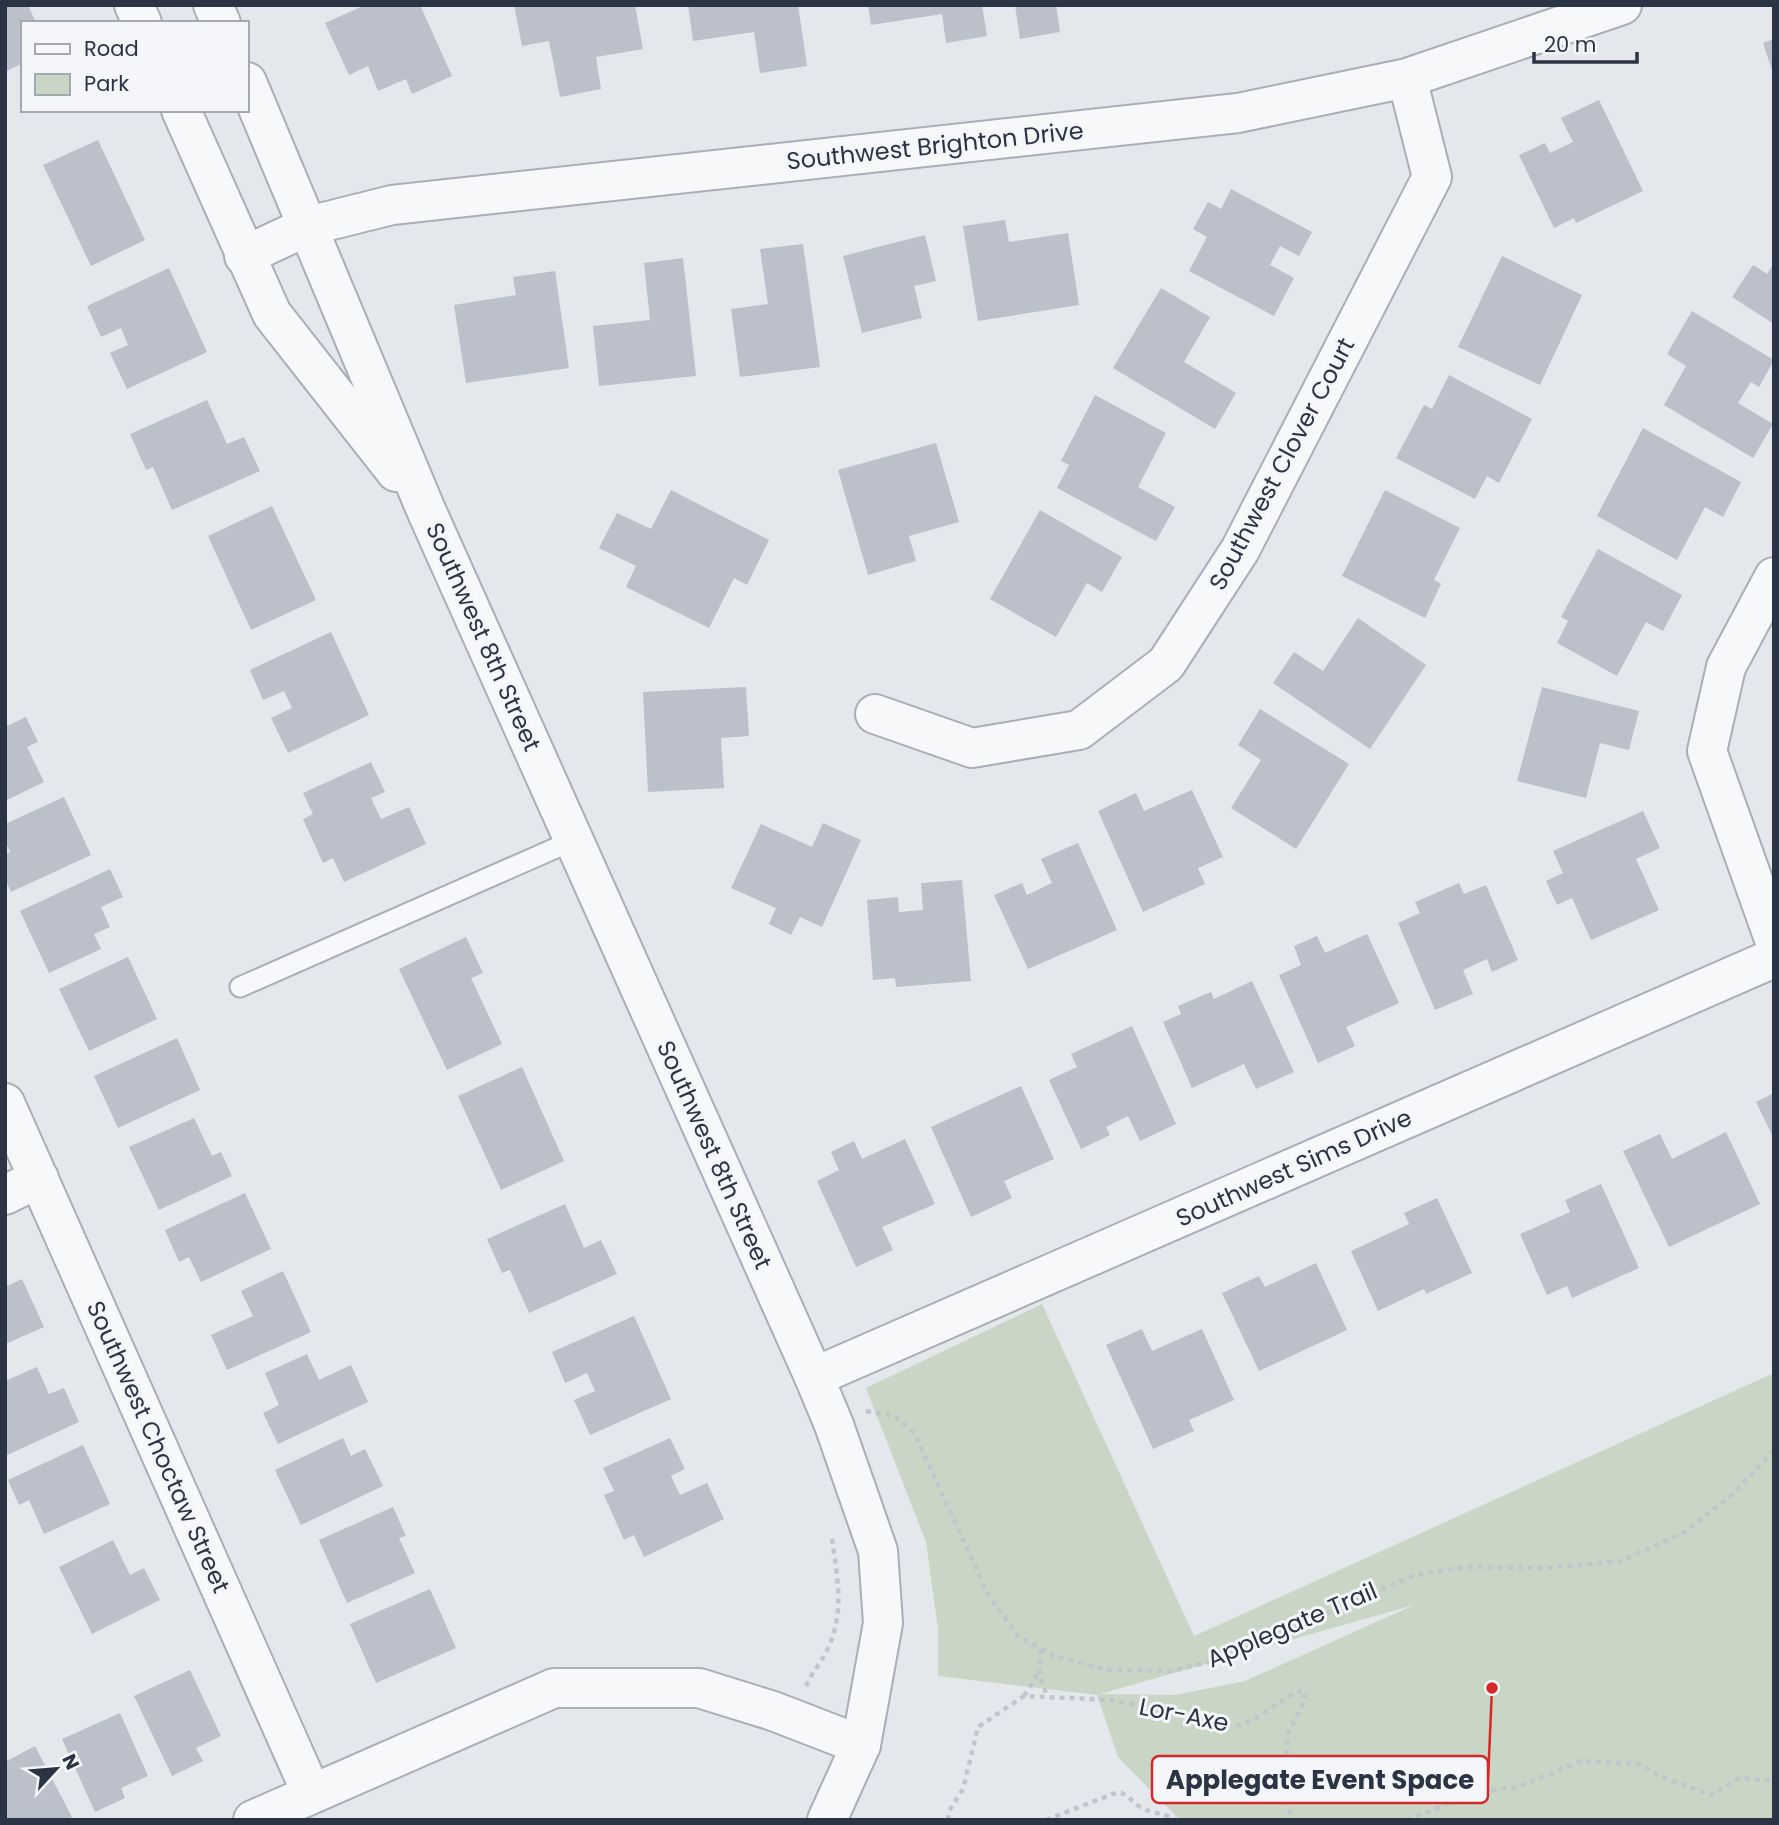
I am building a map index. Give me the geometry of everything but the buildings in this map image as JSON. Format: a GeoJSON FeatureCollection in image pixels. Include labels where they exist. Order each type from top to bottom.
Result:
{"type":"FeatureCollection","features":[{"type":"Feature","properties":{"kind":"street"},"geometry":{"type":"LineString","coordinates":[[134,5],[141,21]]}},
{"type":"Feature","properties":{"kind":"street"},"geometry":{"type":"LineString","coordinates":[[213,5],[220,21]]}},
{"type":"Feature","properties":{"kind":"street","name":"Southwest Brighton Drive"},"geometry":{"type":"LineString","coordinates":[[244,256],[308,226],[392,205],[1238,113],[1407,78],[1622,5]]}},
{"type":"Feature","properties":{"kind":"street","name":"Southwest Clover Court"},"geometry":{"type":"LineString","coordinates":[[875,714],[972,748],[1039,737],[1079,730],[1166,664],[1240,550],[1433,177],[1407,78]]}},
{"type":"Feature","properties":{"kind":"street","name":"Southwest 8th Street"},"geometry":{"type":"LineString","coordinates":[[248,84],[426,510],[814,1377],[878,1552],[883,1623],[861,1745],[827,1820]]}},
{"type":"Feature","properties":{"kind":"street","name":"Southwest 8th Street"},"geometry":{"type":"LineString","coordinates":[[182,112],[272,314],[426,510]]}},
{"type":"Feature","properties":{"kind":"street"},"geometry":{"type":"LineString","coordinates":[[1774,577],[1726,667],[1707,751],[1774,939]]}},
{"type":"Feature","properties":{"kind":"street","name":"Southwest Sims Drive"},"geometry":{"type":"LineString","coordinates":[[814,1377],[1774,957]]}},
{"type":"Feature","properties":{"kind":"street","name":"Southwest Choctaw Street"},"geometry":{"type":"LineString","coordinates":[[5,1103],[311,1792]]}},
{"type":"Feature","properties":{"kind":"street"},"geometry":{"type":"LineString","coordinates":[[5,1195],[39,1178]]}},
{"type":"Feature","properties":{"kind":"street"},"geometry":{"type":"LineString","coordinates":[[253,1820],[311,1792],[554,1688],[699,1688],[793,1718],[861,1745]]}},
{"type":"Feature","properties":{"kind":"lane"},"geometry":{"type":"LineString","coordinates":[[240,987],[574,841]]}},
{"type":"Feature","properties":{"kind":"path","name":"Applegate Trail"},"geometry":{"type":"LineString","coordinates":[[865,1411],[895,1416],[914,1433],[989,1596],[1018,1637],[1054,1656],[1107,1670],[1171,1671],[1225,1658],[1415,1575],[1465,1567],[1548,1568],[1621,1561],[1683,1533],[1734,1493],[1774,1450]]}},
{"type":"Feature","properties":{"kind":"path"},"geometry":{"type":"LineString","coordinates":[[793,1718],[814,1668],[829,1648],[840,1599],[832,1537]]}},
{"type":"Feature","properties":{"kind":"path"},"geometry":{"type":"LineString","coordinates":[[1041,1649],[1039,1671],[1047,1697]]}},
{"type":"Feature","properties":{"kind":"path"},"geometry":{"type":"LineString","coordinates":[[948,1820],[949,1811],[963,1788],[978,1727],[1024,1696],[1039,1671]]}},
{"type":"Feature","properties":{"kind":"path","name":"Lor-Axe"},"geometry":{"type":"LineString","coordinates":[[1024,1696],[1110,1700],[1209,1719],[1219,1726],[1237,1727],[1303,1690],[1305,1699],[1287,1736],[1287,1802],[1292,1820]]}},
{"type":"Feature","properties":{"kind":"path"},"geometry":{"type":"LineString","coordinates":[[1407,1820],[1476,1792],[1518,1787],[1581,1761],[1639,1764],[1662,1777],[1711,1796],[1739,1778],[1774,1781]]}},
{"type":"Feature","properties":{"kind":"path"},"geometry":{"type":"LineString","coordinates":[[1046,1820],[1124,1793],[1140,1808],[1165,1813],[1175,1820]]}},
{"type":"Feature","properties":{"kind":"green space"},"geometry":{"type":"Polygon","coordinates":[[[1042,1304],[1194,1636],[1774,1373],[1774,1820],[1180,1820],[1118,1757],[1097,1695],[938,1676],[938,1629],[926,1542],[866,1388],[1042,1304]],[[1414,1605],[1100,1694],[1175,1695],[1245,1681],[1414,1605]]]}},
{"type":"Feature","properties":{"kind":"place","name":"Applegate Event Space"},"geometry":{"type":"Point","coordinates":[1492,1688]}}]}
